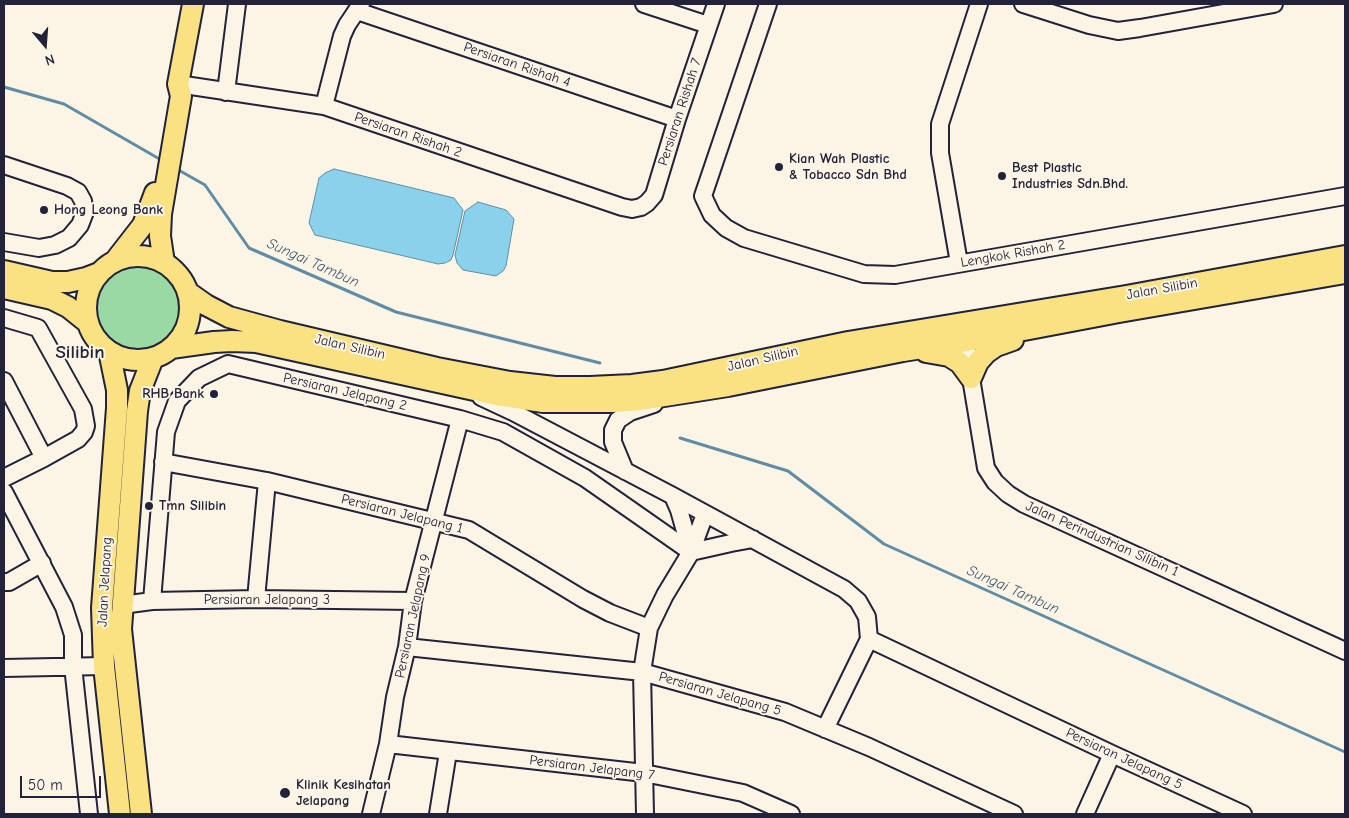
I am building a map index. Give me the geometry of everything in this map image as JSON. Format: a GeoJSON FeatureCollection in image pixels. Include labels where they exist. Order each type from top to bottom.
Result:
{"type":"FeatureCollection","features":[{"type":"Feature","properties":{"kind":"main road"},"geometry":{"type":"LineString","coordinates":[[164,263],[160,236],[159,198],[181,96],[178,84],[193,4]]}},
{"type":"Feature","properties":{"kind":"main road"},"geometry":{"type":"LineString","coordinates":[[4,271],[52,282],[68,282],[86,278],[107,267],[131,256],[144,256],[164,263],[180,276],[189,293],[191,306],[189,322],[182,337],[171,348],[153,358],[130,359],[109,351],[96,339],[88,323],[86,310],[87,297],[92,284],[107,267],[143,224],[159,198]]}},
{"type":"Feature","properties":{"kind":"main road","name":"Jalan Silibin"},"geometry":{"type":"LineString","coordinates":[[171,348],[214,342],[256,342],[463,389],[542,402],[613,402],[728,386],[903,351],[966,341],[1126,296],[1345,256]]}},
{"type":"Feature","properties":{"kind":"main road","name":"Jalan Silibin"},"geometry":{"type":"LineString","coordinates":[[189,293],[228,317],[249,323],[437,368],[510,382],[555,387],[632,385],[663,381],[848,342],[1064,314],[1345,273]]}},
{"type":"Feature","properties":{"kind":"main road"},"geometry":{"type":"LineString","coordinates":[[4,288],[52,299],[68,307],[88,323]]}},
{"type":"Feature","properties":{"kind":"main road"},"geometry":{"type":"LineString","coordinates":[[903,351],[938,353],[949,356],[960,363],[970,378],[978,362],[996,346],[1064,314]]}},
{"type":"Feature","properties":{"kind":"main road"},"geometry":{"type":"LineString","coordinates":[[848,342],[891,343],[952,332],[962,334],[966,341]]}},
{"type":"Feature","properties":{"kind":"main road","name":"Jalan Jelapang"},"geometry":{"type":"LineString","coordinates":[[109,351],[117,390],[117,408],[102,608],[104,666],[120,814]]}},
{"type":"Feature","properties":{"kind":"main road","name":"Jalan Jelapang"},"geometry":{"type":"LineString","coordinates":[[141,814],[121,629],[137,411],[140,391],[153,358]]}},
{"type":"Feature","properties":{"kind":"street"},"geometry":{"type":"LineString","coordinates":[[226,92],[237,4]]}},
{"type":"Feature","properties":{"kind":"street"},"geometry":{"type":"LineString","coordinates":[[644,4],[708,24]]}},
{"type":"Feature","properties":{"kind":"street","name":"Persiaran Rishah 7"},"geometry":{"type":"LineString","coordinates":[[632,209],[647,203],[654,195],[677,119],[716,4]]}},
{"type":"Feature","properties":{"kind":"street","name":"Lengkok Rishah 2"},"geometry":{"type":"LineString","coordinates":[[768,4],[703,196],[712,214],[726,228],[744,238],[864,274],[895,275],[1345,196]]}},
{"type":"Feature","properties":{"kind":"street"},"geometry":{"type":"LineString","coordinates":[[959,264],[940,153],[940,124],[979,4]]}},
{"type":"Feature","properties":{"kind":"street"},"geometry":{"type":"LineString","coordinates":[[1023,4],[1089,25],[1118,31],[1274,4]]}},
{"type":"Feature","properties":{"kind":"street"},"geometry":{"type":"LineString","coordinates":[[324,106],[342,36],[359,7]]}},
{"type":"Feature","properties":{"kind":"street","name":"Persiaran Rishah 4"},"geometry":{"type":"LineString","coordinates":[[359,7],[677,119]]}},
{"type":"Feature","properties":{"kind":"street","name":"Persiaran Rishah 2"},"geometry":{"type":"LineString","coordinates":[[178,84],[324,106],[622,208],[632,209]]}},
{"type":"Feature","properties":{"kind":"street"},"geometry":{"type":"LineString","coordinates":[[4,165],[67,186],[78,192],[83,201],[85,212],[80,226],[69,238],[55,245],[40,248],[4,242]]}},
{"type":"Feature","properties":{"kind":"street"},"geometry":{"type":"LineString","coordinates":[[4,318],[38,328],[86,417],[84,432],[78,439],[4,478]]}},
{"type":"Feature","properties":{"kind":"street","name":"Jalan Perindustrian Silibin 1"},"geometry":{"type":"LineString","coordinates":[[966,341],[970,378],[986,468],[995,482],[1008,494],[1024,504],[1345,651]]}},
{"type":"Feature","properties":{"kind":"street","name":"Persiaran Jelapang 2"},"geometry":{"type":"LineString","coordinates":[[152,601],[166,432],[177,401],[199,378],[228,364],[460,419],[503,432],[586,478],[691,552]]}},
{"type":"Feature","properties":{"kind":"street"},"geometry":{"type":"LineString","coordinates":[[4,381],[44,458]]}},
{"type":"Feature","properties":{"kind":"street","name":"Jalan Silibin"},"geometry":{"type":"LineString","coordinates":[[463,389],[513,412],[844,589],[858,601],[867,617],[869,639]]}},
{"type":"Feature","properties":{"kind":"street"},"geometry":{"type":"LineString","coordinates":[[625,471],[613,442],[613,430],[618,420],[630,412],[660,402],[671,395]]}},
{"type":"Feature","properties":{"kind":"street","name":"Persiaran Jelapang 9"},"geometry":{"type":"LineString","coordinates":[[371,814],[388,744],[395,697],[407,647],[413,601],[460,419]]}},
{"type":"Feature","properties":{"kind":"street","name":"Persiaran Jelapang 1"},"geometry":{"type":"LineString","coordinates":[[163,462],[267,482],[469,530],[583,599],[610,613],[649,628]]}},
{"type":"Feature","properties":{"kind":"street"},"geometry":{"type":"LineString","coordinates":[[256,599],[267,482]]}},
{"type":"Feature","properties":{"kind":"street"},"geometry":{"type":"LineString","coordinates":[[4,492],[64,607],[73,635],[73,666],[89,814]]}},
{"type":"Feature","properties":{"kind":"street"},"geometry":{"type":"LineString","coordinates":[[673,496],[691,552]]}},
{"type":"Feature","properties":{"kind":"street"},"geometry":{"type":"LineString","coordinates":[[645,814],[642,672],[649,628],[665,595],[691,552],[705,514]]}},
{"type":"Feature","properties":{"kind":"street"},"geometry":{"type":"LineString","coordinates":[[691,552],[731,542],[753,539]]}},
{"type":"Feature","properties":{"kind":"street"},"geometry":{"type":"LineString","coordinates":[[4,582],[9,582],[42,563]]}},
{"type":"Feature","properties":{"kind":"street","name":"Persiaran Jelapang 3"},"geometry":{"type":"LineString","coordinates":[[122,605],[152,601],[256,599],[413,601]]}},
{"type":"Feature","properties":{"kind":"street"},"geometry":{"type":"LineString","coordinates":[[825,729],[869,639]]}},
{"type":"Feature","properties":{"kind":"street","name":"Persiaran Jelapang 5"},"geometry":{"type":"LineString","coordinates":[[869,639],[1243,814]]}},
{"type":"Feature","properties":{"kind":"street","name":"Persiaran Jelapang 5"},"geometry":{"type":"LineString","coordinates":[[407,647],[642,672],[786,712],[869,747],[985,808],[1014,814]]}},
{"type":"Feature","properties":{"kind":"street"},"geometry":{"type":"LineString","coordinates":[[4,668],[104,666]]}},
{"type":"Feature","properties":{"kind":"street","name":"Persiaran Jelapang 7"},"geometry":{"type":"LineString","coordinates":[[388,744],[644,773],[743,793],[791,814]]}},
{"type":"Feature","properties":{"kind":"street"},"geometry":{"type":"LineString","coordinates":[[438,814],[448,752]]}},
{"type":"Feature","properties":{"kind":"street"},"geometry":{"type":"LineString","coordinates":[[1085,814],[1112,754]]}},
{"type":"Feature","properties":{"kind":"green space"},"geometry":{"type":"Polygon","coordinates":[[[142,266],[159,270],[174,279],[183,294],[187,311],[183,328],[174,343],[159,352],[142,356],[125,352],[110,343],[101,328],[97,311],[101,294],[110,279],[125,270],[142,266]]]}},
{"type":"Feature","properties":{"kind":"water"},"geometry":{"type":"Polygon","coordinates":[[[334,169],[454,198],[463,210],[451,260],[438,264],[315,235],[309,223],[319,178],[334,169]]]}},
{"type":"Feature","properties":{"kind":"water"},"geometry":{"type":"Polygon","coordinates":[[[478,202],[506,210],[514,219],[506,266],[496,276],[463,270],[457,263],[455,255],[465,211],[478,202]]]}},
{"type":"Feature","properties":{"kind":"waterway","name":"Sungai Tambun"},"geometry":{"type":"LineString","coordinates":[[4,87],[64,104],[163,161]]}},
{"type":"Feature","properties":{"kind":"waterway","name":"Sungai Tambun"},"geometry":{"type":"LineString","coordinates":[[175,168],[205,185],[249,248],[396,312],[600,363]]}},
{"type":"Feature","properties":{"kind":"waterway","name":"Sungai Tambun"},"geometry":{"type":"LineString","coordinates":[[680,438],[788,471],[884,544],[1345,752]]}},
{"type":"Feature","properties":{"kind":"place","name":"Kian Wah Plastic & Tobacco Sdn Bhd"},"geometry":{"type":"Point","coordinates":[779,167]}},
{"type":"Feature","properties":{"kind":"place","name":"Best Plastic Industries Sdn.Bhd."},"geometry":{"type":"Point","coordinates":[1002,176]}},
{"type":"Feature","properties":{"kind":"place","name":"Hong Leong Bank"},"geometry":{"type":"Point","coordinates":[44,210]}},
{"type":"Feature","properties":{"kind":"place","name":"RHB Bank"},"geometry":{"type":"Point","coordinates":[214,394]}},
{"type":"Feature","properties":{"kind":"place","name":"Tmn Silibin"},"geometry":{"type":"Point","coordinates":[149,506]}},
{"type":"Feature","properties":{"kind":"place","name":"Klinik Kesihatan Jelapang"},"geometry":{"type":"Point","coordinates":[285,793]}},
{"type":"Feature","properties":{"kind":"district","name":"Silibin"},"geometry":{"type":"Point","coordinates":[80,353]}}]}
